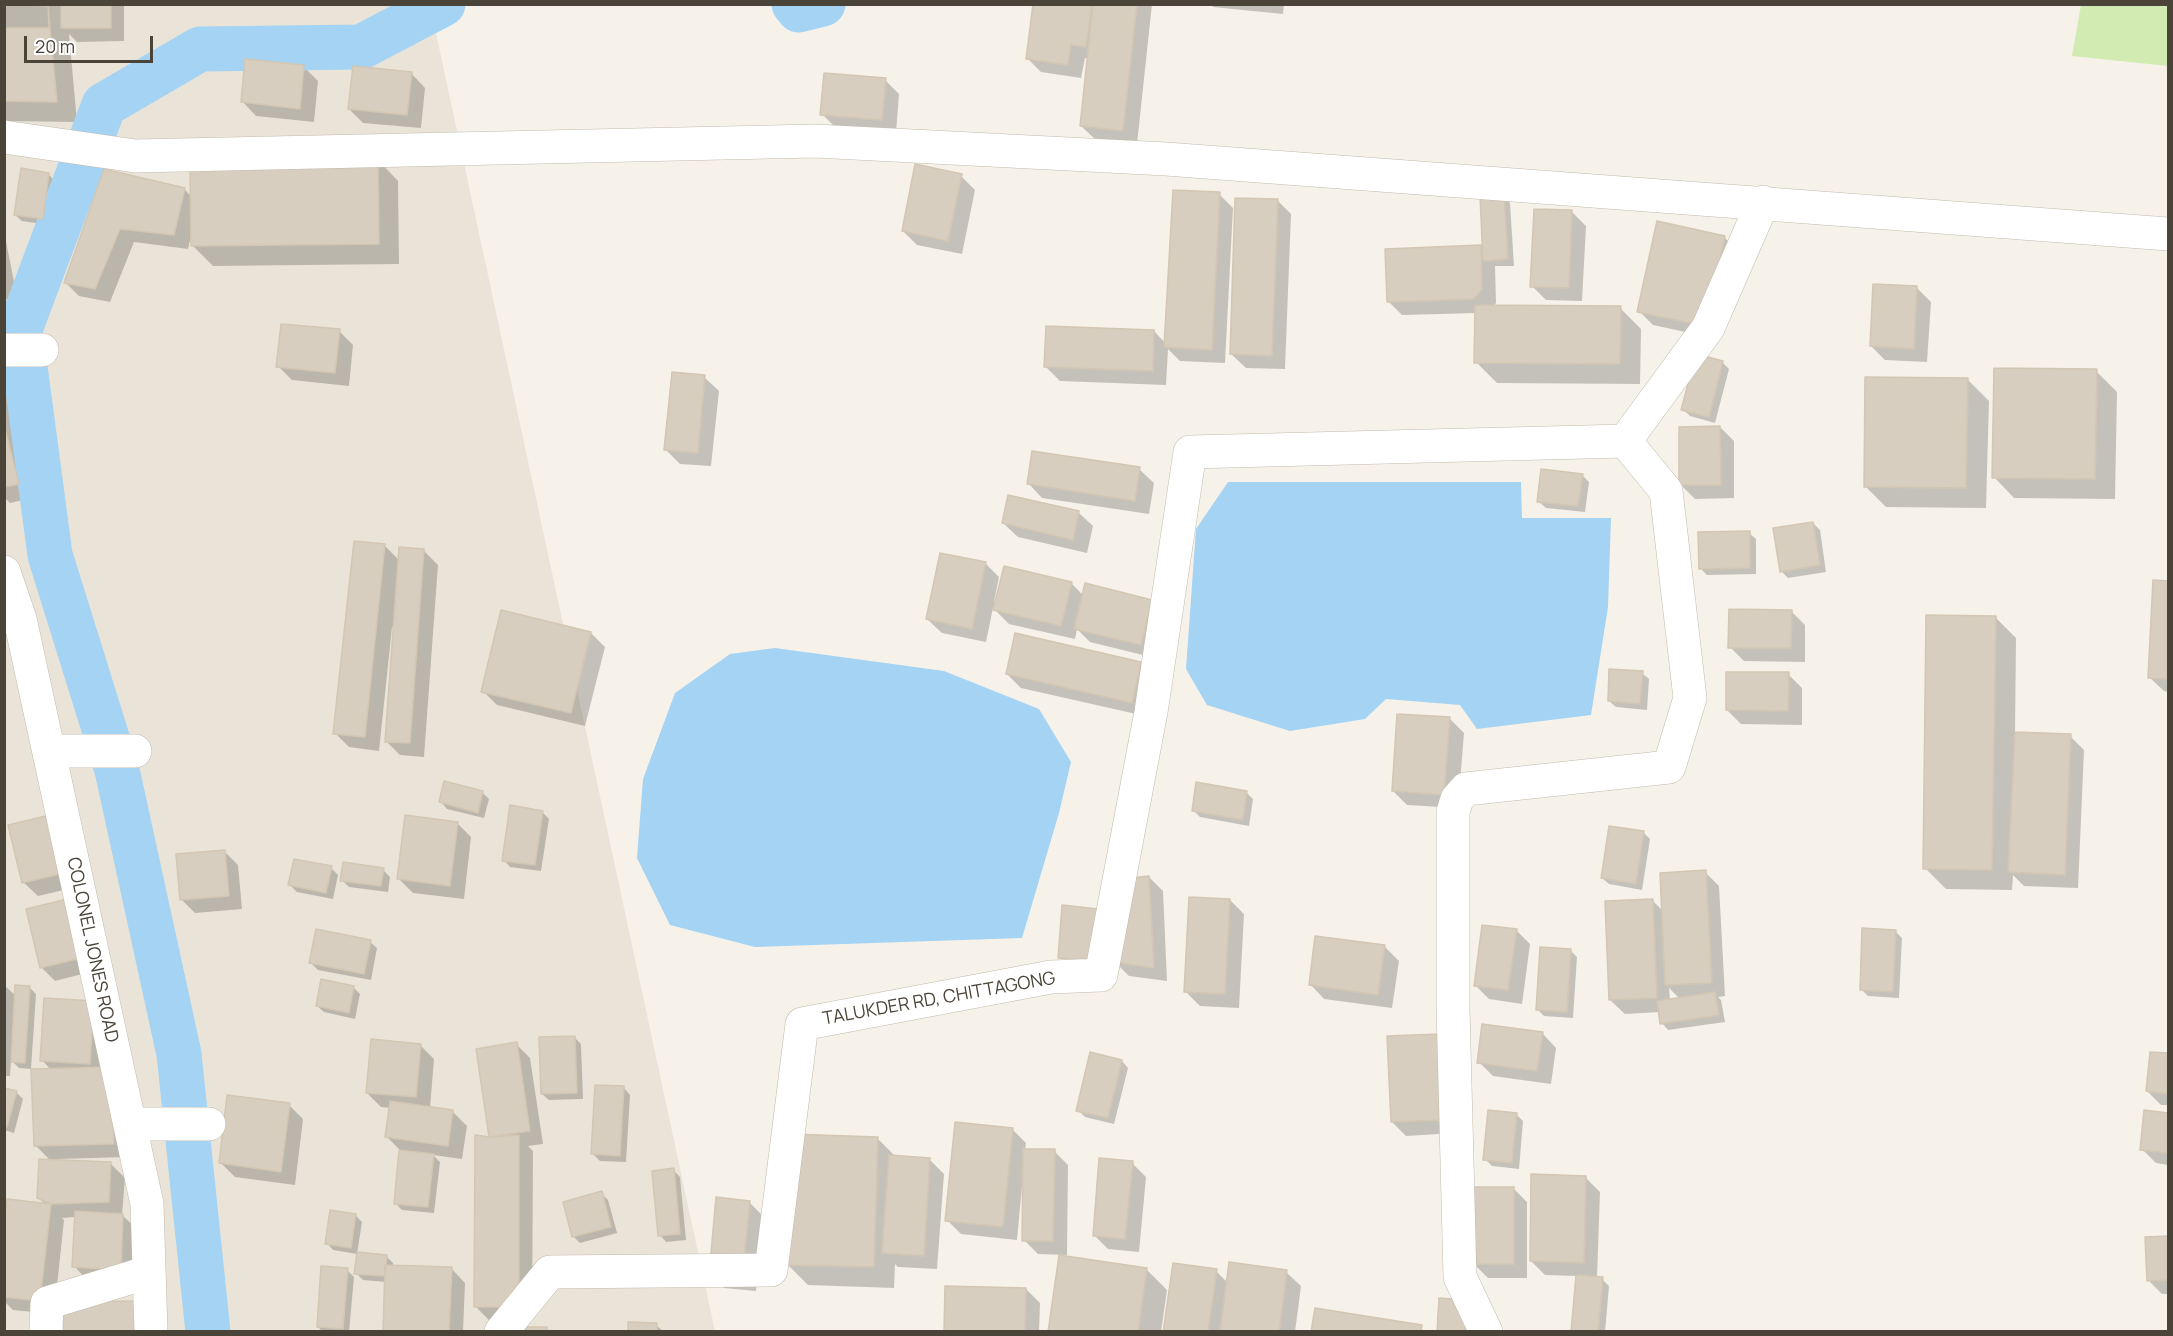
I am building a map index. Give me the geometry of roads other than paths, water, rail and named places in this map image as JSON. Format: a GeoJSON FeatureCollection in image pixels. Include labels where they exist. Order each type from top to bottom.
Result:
{"type":"FeatureCollection","features":[{"type":"Feature","properties":{"kind":"street"},"geometry":{"type":"LineString","coordinates":[[4,137],[135,156],[816,141],[1178,159],[2169,234]]}},
{"type":"Feature","properties":{"kind":"street"},"geometry":{"type":"LineString","coordinates":[[1486,1332],[1460,1277],[1453,1007],[1453,812],[1457,799],[1466,789],[1669,766],[1690,698],[1666,491],[1625,441],[1708,328],[1763,202]]}},
{"type":"Feature","properties":{"kind":"street"},"geometry":{"type":"LineString","coordinates":[[4,350],[42,350]]}},
{"type":"Feature","properties":{"kind":"street","name":"TALUKDER RD, CHITTAGONG"},"geometry":{"type":"LineString","coordinates":[[501,1332],[550,1272],[771,1270],[802,1024],[1051,977],[1101,975],[1151,712],[1190,452],[1625,441]]}},
{"type":"Feature","properties":{"kind":"street","name":"COLONEL JONES ROAD"},"geometry":{"type":"LineString","coordinates":[[4,572],[12,620],[54,751],[132,1124],[147,1204],[151,1332]]}},
{"type":"Feature","properties":{"kind":"street"},"geometry":{"type":"LineString","coordinates":[[54,751],[135,751]]}},
{"type":"Feature","properties":{"kind":"street"},"geometry":{"type":"LineString","coordinates":[[132,1124],[209,1124]]}},
{"type":"Feature","properties":{"kind":"street"},"geometry":{"type":"LineString","coordinates":[[46,1332],[47,1304],[149,1272]]}},
{"type":"Feature","properties":{"kind":"water"},"geometry":{"type":"Polygon","coordinates":[[[1228,482],[1521,482],[1522,518],[1611,518],[1608,607],[1591,715],[1477,729],[1460,705],[1386,699],[1365,719],[1290,731],[1207,705],[1186,669],[1196,529],[1228,482]]]}},
{"type":"Feature","properties":{"kind":"water"},"geometry":{"type":"Polygon","coordinates":[[[775,648],[944,671],[1039,709],[1071,762],[1059,813],[1022,938],[755,947],[670,925],[637,858],[643,779],[675,693],[730,654],[775,648]]]}},
{"type":"Feature","properties":{"kind":"waterway"},"geometry":{"type":"LineString","coordinates":[[208,1332],[179,1054],[117,770],[50,555],[20,329],[104,105],[200,49],[361,47],[443,4]]}},
{"type":"Feature","properties":{"kind":"waterway"},"geometry":{"type":"LineString","coordinates":[[794,4],[799,10],[823,4]]}}]}
